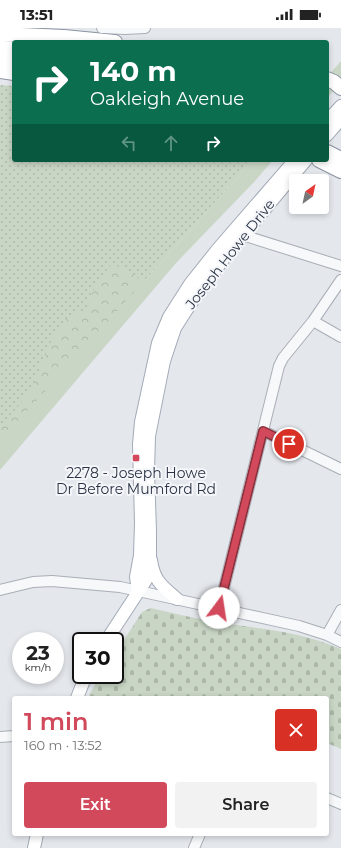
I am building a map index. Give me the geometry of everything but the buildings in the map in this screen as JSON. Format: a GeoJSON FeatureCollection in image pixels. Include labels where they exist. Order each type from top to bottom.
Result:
{"type":"FeatureCollection","features":[{"type":"Feature","properties":{"kind":"highway"},"geometry":{"type":"LineString","coordinates":[[0,34],[95,40]]}},
{"type":"Feature","properties":{"kind":"highway"},"geometry":{"type":"LineString","coordinates":[[0,48],[12,49]]}},
{"type":"Feature","properties":{"kind":"highway"},"geometry":{"type":"LineString","coordinates":[[0,59],[12,60]]}},
{"type":"Feature","properties":{"kind":"highway"},"geometry":{"type":"LineString","coordinates":[[0,72],[12,73]]}},
{"type":"Feature","properties":{"kind":"highway"},"geometry":{"type":"LineString","coordinates":[[329,80],[341,88]]}},
{"type":"Feature","properties":{"kind":"highway"},"geometry":{"type":"LineString","coordinates":[[329,92],[341,95]]}},
{"type":"Feature","properties":{"kind":"highway"},"geometry":{"type":"LineString","coordinates":[[329,153],[341,159]]}},
{"type":"Feature","properties":{"kind":"highway"},"geometry":{"type":"LineString","coordinates":[[323,162],[341,171]]}},
{"type":"Feature","properties":{"kind":"main road"},"geometry":{"type":"LineString","coordinates":[[329,119],[341,106]]}},
{"type":"Feature","properties":{"kind":"main road"},"geometry":{"type":"LineString","coordinates":[[329,134],[341,119]]}},
{"type":"Feature","properties":{"kind":"main road","name":"Joseph Howe Drive"},"geometry":{"type":"LineString","coordinates":[[112,632],[146,580],[150,557],[148,471],[149,436],[164,361],[175,328],[191,302],[228,252],[237,234],[293,162]]}},
{"type":"Feature","properties":{"kind":"main road","name":"Joseph Howe Drive"},"geometry":{"type":"LineString","coordinates":[[138,591],[136,577],[140,555],[141,523],[139,444],[144,407],[158,343],[169,317],[181,296],[304,162]]}},
{"type":"Feature","properties":{"kind":"main road"},"geometry":{"type":"LineString","coordinates":[[150,557],[153,573],[159,584],[177,599]]}},
{"type":"Feature","properties":{"kind":"main road"},"geometry":{"type":"LineString","coordinates":[[78,696],[82,684]]}},
{"type":"Feature","properties":{"kind":"main road"},"geometry":{"type":"LineString","coordinates":[[34,848],[37,836]]}},
{"type":"Feature","properties":{"kind":"street"},"geometry":{"type":"LineString","coordinates":[[102,28],[144,28]]}},
{"type":"Feature","properties":{"kind":"street"},"geometry":{"type":"LineString","coordinates":[[237,234],[341,266]]}},
{"type":"Feature","properties":{"kind":"street"},"geometry":{"type":"LineString","coordinates":[[219,608],[279,366],[283,358],[341,280]]}},
{"type":"Feature","properties":{"kind":"street"},"geometry":{"type":"LineString","coordinates":[[312,321],[341,337]]}},
{"type":"Feature","properties":{"kind":"street"},"geometry":{"type":"LineString","coordinates":[[263,431],[341,469]]}},
{"type":"Feature","properties":{"kind":"street"},"geometry":{"type":"LineString","coordinates":[[0,590],[33,582],[52,581],[120,587],[299,626],[327,635],[341,642]]}},
{"type":"Feature","properties":{"kind":"street"},"geometry":{"type":"LineString","coordinates":[[327,635],[341,610]]}},
{"type":"Feature","properties":{"kind":"street"},"geometry":{"type":"LineString","coordinates":[[0,737],[12,736]]}},
{"type":"Feature","properties":{"kind":"street"},"geometry":{"type":"LineString","coordinates":[[329,799],[341,804]]}},
{"type":"Feature","properties":{"kind":"street"},"geometry":{"type":"LineString","coordinates":[[194,848],[199,836]]}},
{"type":"Feature","properties":{"kind":"green space"},"geometry":{"type":"Polygon","coordinates":[[[341,61],[341,82],[329,96],[329,75],[341,61]]]}},
{"type":"Feature","properties":{"kind":"green space"},"geometry":{"type":"Polygon","coordinates":[[[0,85],[12,86],[12,162],[251,162],[0,441],[0,85]]]}},
{"type":"Feature","properties":{"kind":"green space"},"geometry":{"type":"Polygon","coordinates":[[[251,162],[271,162],[176,263],[0,470],[0,441],[251,162]]]}},
{"type":"Feature","properties":{"kind":"green space"},"geometry":{"type":"Polygon","coordinates":[[[112,263],[145,282],[0,453],[0,428],[28,394],[37,377],[51,341],[67,318],[85,310],[96,285],[112,263]]]}},
{"type":"Feature","properties":{"kind":"green space"},"geometry":{"type":"Polygon","coordinates":[[[151,608],[216,622],[295,634],[341,649],[341,749],[329,744],[329,696],[90,696],[89,695],[96,684],[124,684],[124,640],[142,612],[151,608]]]}},
{"type":"Feature","properties":{"kind":"place","name":"2278 - Joseph Howe Dr Before Mumford Rd"},"geometry":{"type":"Point","coordinates":[136,458]}},
{"type":"Feature","properties":{"kind":"route"},"geometry":{"type":"LineString","coordinates":[[219,608],[263,431],[289,444]]}}]}
